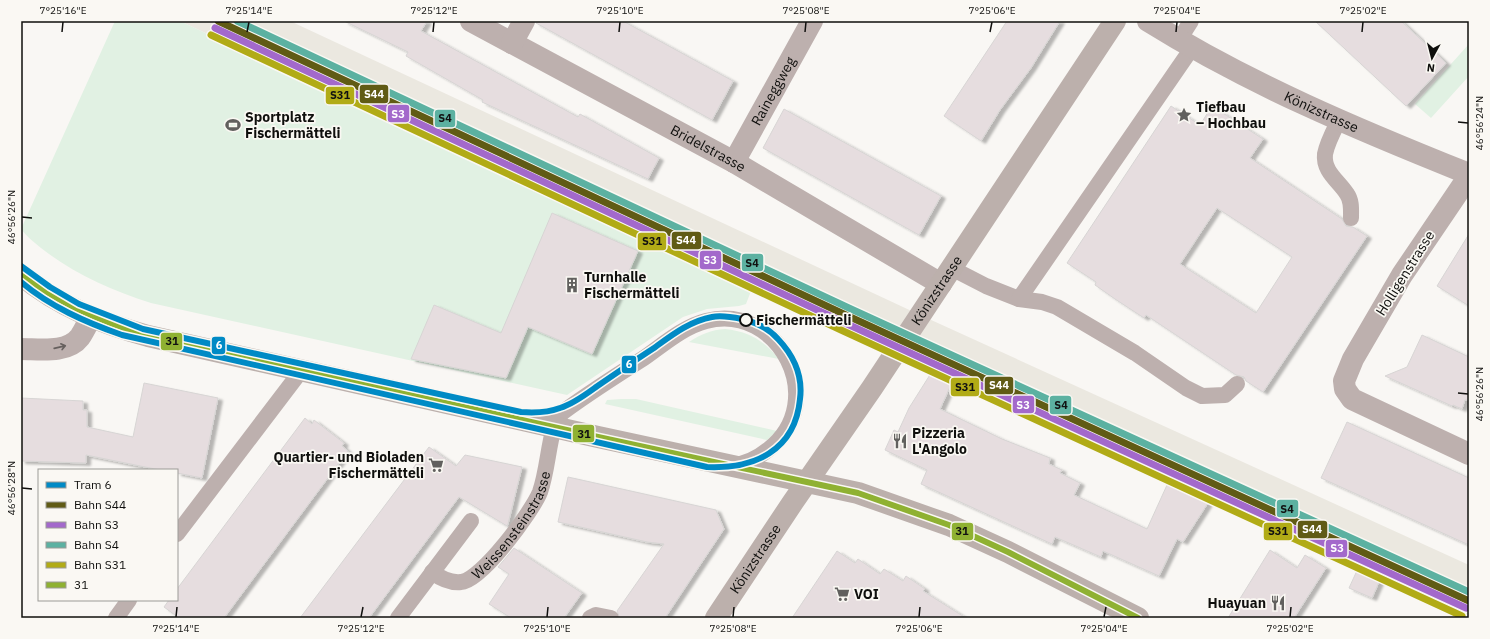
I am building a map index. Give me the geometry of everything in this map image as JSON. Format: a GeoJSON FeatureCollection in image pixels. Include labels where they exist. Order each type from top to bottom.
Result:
{"type":"FeatureCollection","features":[{"type":"Feature","properties":{"kind":"main road","name":"Könizstrasse"},"geometry":{"type":"LineString","coordinates":[[716,618],[807,481],[872,388],[1115,21]]}},
{"type":"Feature","properties":{"kind":"main road"},"geometry":{"type":"LineString","coordinates":[[21,275],[41,291],[91,318],[114,327],[148,336],[865,495],[949,525],[1008,552],[1138,618]]}},
{"type":"Feature","properties":{"kind":"street","name":"Bridelstrasse"},"geometry":{"type":"LineString","coordinates":[[471,21],[946,276]]}},
{"type":"Feature","properties":{"kind":"street"},"geometry":{"type":"LineString","coordinates":[[512,43],[524,21]]}},
{"type":"Feature","properties":{"kind":"street","name":"Raineggweg"},"geometry":{"type":"LineString","coordinates":[[734,162],[812,21]]}},
{"type":"Feature","properties":{"kind":"street","name":"Könizstrasse"},"geometry":{"type":"LineString","coordinates":[[1148,21],[1186,44],[1254,81],[1339,120],[1469,175]]}},
{"type":"Feature","properties":{"kind":"street","name":"Holligenstrasse"},"geometry":{"type":"LineString","coordinates":[[1469,175],[1402,275],[1346,372],[1344,381],[1345,389],[1352,400],[1469,454]]}},
{"type":"Feature","properties":{"kind":"street"},"geometry":{"type":"LineString","coordinates":[[21,349],[55,349],[74,343],[80,337],[91,318]]}},
{"type":"Feature","properties":{"kind":"lane"},"geometry":{"type":"LineString","coordinates":[[1019,299],[1186,44],[1191,21]]}},
{"type":"Feature","properties":{"kind":"lane"},"geometry":{"type":"LineString","coordinates":[[1339,120],[1326,149],[1325,162],[1329,172],[1348,194],[1351,205],[1351,218]]}},
{"type":"Feature","properties":{"kind":"lane"},"geometry":{"type":"LineString","coordinates":[[946,276],[986,286],[1019,299],[1042,302],[1057,307],[1135,353],[1186,388],[1202,396],[1224,394],[1237,384]]}},
{"type":"Feature","properties":{"kind":"lane"},"geometry":{"type":"LineString","coordinates":[[554,427],[556,419],[569,407],[686,329],[714,320],[732,320],[756,328],[780,347],[793,370],[796,396],[792,420],[776,443],[752,460],[728,465]]}},
{"type":"Feature","properties":{"kind":"lane"},"geometry":{"type":"LineString","coordinates":[[178,533],[301,371]]}},
{"type":"Feature","properties":{"kind":"lane","name":"Weissensteinstrasse"},"geometry":{"type":"LineString","coordinates":[[432,572],[446,580],[461,582],[472,578],[506,545],[539,493],[554,427]]}},
{"type":"Feature","properties":{"kind":"lane"},"geometry":{"type":"LineString","coordinates":[[398,618],[471,521]]}},
{"type":"Feature","properties":{"kind":"lane"},"geometry":{"type":"LineString","coordinates":[[116,618],[129,601]]}},
{"type":"Feature","properties":{"kind":"lane"},"geometry":{"type":"LineString","coordinates":[[590,618],[596,615],[612,618]]}},
{"type":"Feature","properties":{"kind":"shaded area"},"geometry":{"type":"Polygon","coordinates":[[[180,21],[290,21],[918,314],[1469,565],[1469,615],[1384,576],[1384,572],[1359,561],[1357,565],[1098,445],[695,265],[180,21]]]}},
{"type":"Feature","properties":{"kind":"green space","name":"Sportplatz Fischermätteli"},"geometry":{"type":"Polygon","coordinates":[[[115,21],[180,21],[751,291],[746,304],[707,309],[683,317],[567,395],[151,303],[107,287],[66,266],[41,248],[21,229],[115,21]]]}},
{"type":"Feature","properties":{"kind":"green space"},"geometry":{"type":"Polygon","coordinates":[[[1469,44],[1469,76],[1431,118],[1415,104],[1469,44]]]}},
{"type":"Feature","properties":{"kind":"green space"},"geometry":{"type":"Polygon","coordinates":[[[725,329],[742,332],[755,338],[779,359],[689,342],[706,333],[725,329]]]}},
{"type":"Feature","properties":{"kind":"green space"},"geometry":{"type":"Polygon","coordinates":[[[636,399],[777,431],[767,440],[605,404],[607,400],[636,399]]]}},
{"type":"Feature","properties":{"kind":"building"},"geometry":{"type":"Polygon","coordinates":[[[344,21],[427,21],[421,31],[578,117],[580,114],[659,158],[648,179],[482,102],[483,100],[406,56],[408,52],[344,21]]]}},
{"type":"Feature","properties":{"kind":"building"},"geometry":{"type":"Polygon","coordinates":[[[536,21],[623,21],[733,81],[712,120],[536,23],[536,21]]]}},
{"type":"Feature","properties":{"kind":"building"},"geometry":{"type":"Polygon","coordinates":[[[1007,21],[1060,21],[1031,68],[1000,110],[981,141],[944,116],[1007,21]]]}},
{"type":"Feature","properties":{"kind":"building"},"geometry":{"type":"Polygon","coordinates":[[[1315,21],[1401,21],[1446,63],[1406,106],[1315,21]]]}},
{"type":"Feature","properties":{"kind":"building"},"geometry":{"type":"Polygon","coordinates":[[[1171,106],[1200,125],[1212,106],[1263,139],[1250,158],[1342,219],[1346,226],[1353,227],[1367,236],[1263,392],[1246,381],[1244,377],[1236,375],[1146,315],[1144,318],[1115,299],[1095,285],[1096,282],[1067,263],[1171,106]],[[1217,208],[1180,264],[1256,313],[1292,257],[1217,208]]]}},
{"type":"Feature","properties":{"kind":"building"},"geometry":{"type":"Polygon","coordinates":[[[784,109],[941,196],[919,235],[763,148],[784,109]]]}},
{"type":"Feature","properties":{"kind":"building","name":"Turnhalle Fischermätteli"},"geometry":{"type":"Polygon","coordinates":[[[552,213],[638,251],[592,354],[528,327],[506,378],[411,359],[434,305],[501,333],[552,213]]]}},
{"type":"Feature","properties":{"kind":"building"},"geometry":{"type":"Polygon","coordinates":[[[1469,234],[1469,306],[1437,286],[1469,234]]]}},
{"type":"Feature","properties":{"kind":"building"},"geometry":{"type":"Polygon","coordinates":[[[1422,335],[1469,357],[1469,400],[1465,400],[1462,409],[1385,376],[1407,367],[1422,335]]]}},
{"type":"Feature","properties":{"kind":"building"},"geometry":{"type":"Polygon","coordinates":[[[933,370],[954,378],[940,409],[1002,439],[1050,458],[1049,464],[1062,470],[1060,473],[1080,483],[1074,495],[1147,529],[1167,485],[1208,503],[1183,542],[1177,539],[1159,576],[1103,551],[1101,557],[1055,537],[1052,544],[921,484],[927,470],[885,450],[894,430],[898,432],[909,408],[933,370]]]}},
{"type":"Feature","properties":{"kind":"building"},"geometry":{"type":"Polygon","coordinates":[[[144,383],[218,398],[202,478],[178,473],[178,469],[155,469],[86,455],[86,463],[21,461],[21,398],[83,401],[83,410],[87,410],[87,427],[133,437],[144,383]]]}},
{"type":"Feature","properties":{"kind":"building"},"geometry":{"type":"Polygon","coordinates":[[[305,418],[312,424],[314,420],[344,443],[342,446],[348,451],[224,618],[179,618],[164,607],[168,601],[178,601],[178,588],[305,418]]]}},
{"type":"Feature","properties":{"kind":"building"},"geometry":{"type":"Polygon","coordinates":[[[1347,422],[1469,478],[1469,545],[1321,478],[1347,422]]]}},
{"type":"Feature","properties":{"kind":"building"},"geometry":{"type":"Polygon","coordinates":[[[429,447],[456,466],[465,455],[522,467],[507,526],[459,497],[369,618],[300,618],[429,447]]]}},
{"type":"Feature","properties":{"kind":"building"},"geometry":{"type":"Polygon","coordinates":[[[568,477],[716,510],[724,529],[665,618],[620,618],[617,611],[664,544],[647,542],[558,522],[568,477]]]}},
{"type":"Feature","properties":{"kind":"building"},"geometry":{"type":"Polygon","coordinates":[[[514,548],[582,593],[564,618],[511,618],[489,604],[509,574],[498,567],[514,548]]]}},
{"type":"Feature","properties":{"kind":"building"},"geometry":{"type":"Polygon","coordinates":[[[1270,550],[1297,568],[1305,555],[1326,568],[1294,618],[1228,618],[1270,550]]]}},
{"type":"Feature","properties":{"kind":"building"},"geometry":{"type":"Polygon","coordinates":[[[837,551],[855,563],[858,559],[880,574],[884,569],[903,581],[906,576],[925,589],[923,591],[966,618],[792,618],[837,551]]]}},
{"type":"Feature","properties":{"kind":"building"},"geometry":{"type":"Polygon","coordinates":[[[1360,564],[1382,575],[1372,598],[1349,588],[1360,564]]]}},
{"type":"Feature","properties":{"kind":"tram line","name":"6"},"geometry":{"type":"LineString","coordinates":[[21,266],[50,287],[79,304],[143,329],[521,412],[546,412],[574,402],[674,334],[696,322],[716,316],[747,320],[762,326],[774,335],[789,352],[799,374],[801,391],[800,399],[796,417],[790,432],[781,444],[769,453],[756,460],[741,465],[707,467],[122,335],[69,313],[44,299],[21,282]]}},
{"type":"Feature","properties":{"kind":"rail line","name":"S44"},"geometry":{"type":"LineString","coordinates":[[218,21],[848,316],[1469,601]]}},
{"type":"Feature","properties":{"kind":"rail line","name":"S4"},"geometry":{"type":"LineString","coordinates":[[237,21],[851,309],[1469,592]]}},
{"type":"Feature","properties":{"kind":"rail line","name":"S3"},"geometry":{"type":"LineString","coordinates":[[215,28],[845,323],[1466,608]]}},
{"type":"Feature","properties":{"kind":"rail line","name":"S31"},"geometry":{"type":"LineString","coordinates":[[211,35],[841,330],[1462,616]]}},
{"type":"Feature","properties":{"kind":"transit line","name":"31"},"geometry":{"type":"LineString","coordinates":[[21,275],[51,295],[82,311],[114,325],[148,336],[598,437],[858,493],[949,525],[1008,552],[1138,618]]}},
{"type":"Feature","properties":{"kind":"place","name":"Tiefbau – Hochbau"},"geometry":{"type":"Point","coordinates":[1184,115]}},
{"type":"Feature","properties":{"kind":"place","name":"Sportplatz Fischermätteli"},"geometry":{"type":"Point","coordinates":[233,125]}},
{"type":"Feature","properties":{"kind":"place","name":"Turnhalle Fischermätteli"},"geometry":{"type":"Point","coordinates":[572,285]}},
{"type":"Feature","properties":{"kind":"place","name":"Fischermätteli"},"geometry":{"type":"Point","coordinates":[746,320]}},
{"type":"Feature","properties":{"kind":"place","name":"Pizzeria L'Angolo"},"geometry":{"type":"Point","coordinates":[900,441]}},
{"type":"Feature","properties":{"kind":"place","name":"Quartier- und Bioladen Fischermätteli"},"geometry":{"type":"Point","coordinates":[436,465]}},
{"type":"Feature","properties":{"kind":"place","name":"VOI"},"geometry":{"type":"Point","coordinates":[842,594]}},
{"type":"Feature","properties":{"kind":"place","name":"Huayuan"},"geometry":{"type":"Point","coordinates":[1278,603]}}]}
